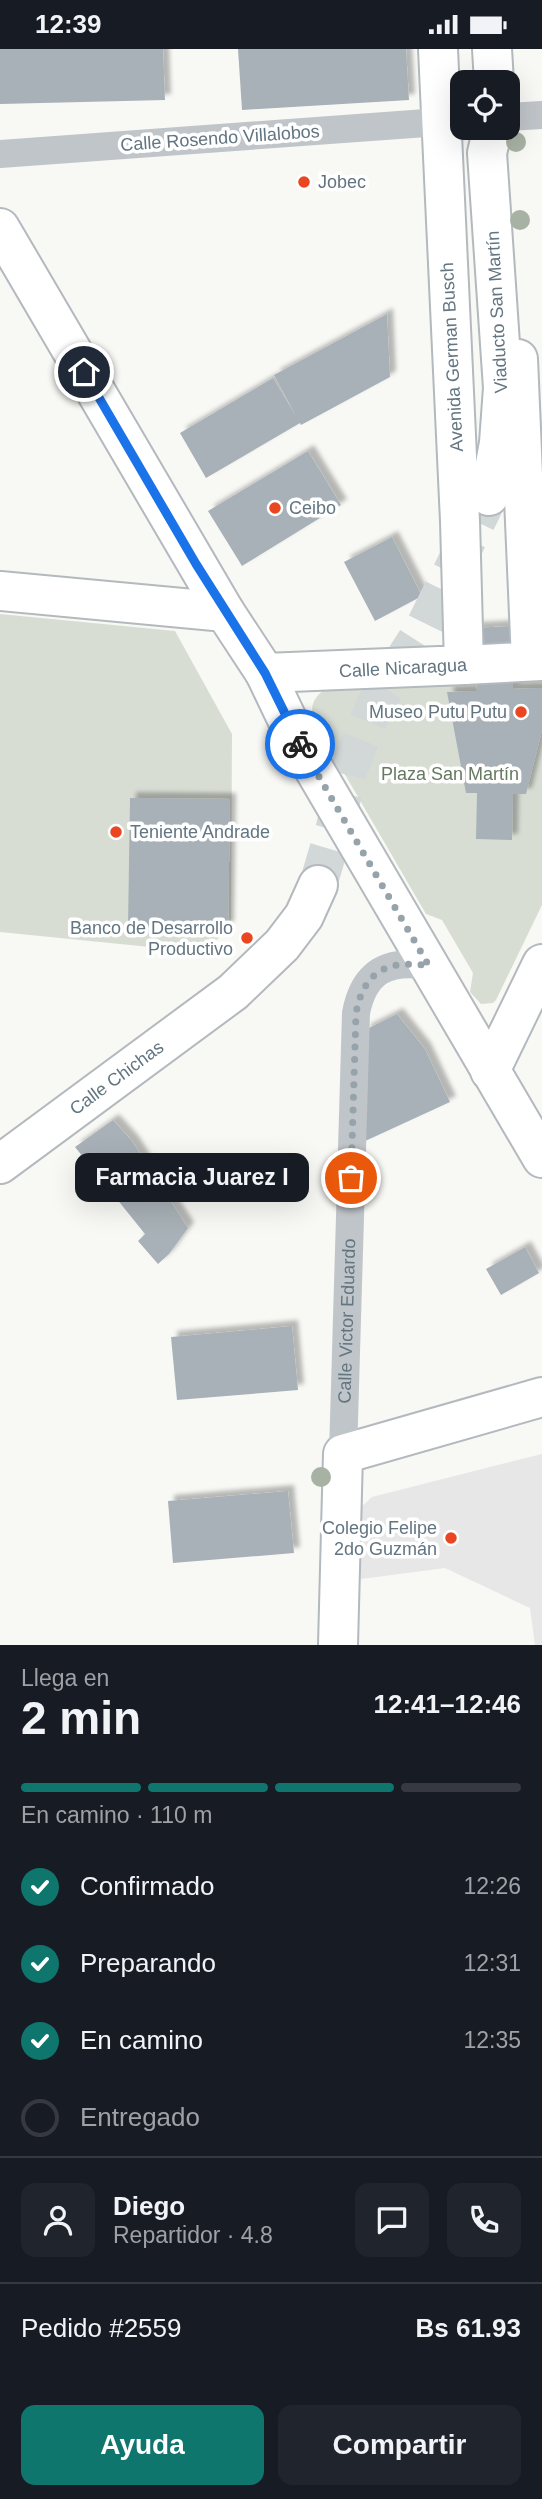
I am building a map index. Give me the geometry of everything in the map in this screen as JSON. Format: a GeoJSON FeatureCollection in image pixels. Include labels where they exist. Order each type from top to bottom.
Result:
{"type":"FeatureCollection","features":[{"type":"Feature","properties":{"kind":"main road","name":"Avenida German Busch"},"geometry":{"type":"LineString","coordinates":[[438,49],[450,115]]}},
{"type":"Feature","properties":{"kind":"main road"},"geometry":{"type":"LineString","coordinates":[[492,49],[493,70]]}},
{"type":"Feature","properties":{"kind":"main road","name":"Avenida German Busch"},"geometry":{"type":"LineString","coordinates":[[451,140],[464,665]]}},
{"type":"Feature","properties":{"kind":"main road","name":"Viaducto San Martín"},"geometry":{"type":"LineString","coordinates":[[489,496],[499,443],[503,388],[487,153],[492,140]]}},
{"type":"Feature","properties":{"kind":"main road"},"geometry":{"type":"LineString","coordinates":[[501,140],[506,152],[536,661]]}},
{"type":"Feature","properties":{"kind":"main road"},"geometry":{"type":"LineString","coordinates":[[0,228],[225,612],[265,673],[297,740],[542,1158]]}},
{"type":"Feature","properties":{"kind":"main road"},"geometry":{"type":"LineString","coordinates":[[0,591],[225,612]]}},
{"type":"Feature","properties":{"kind":"main road","name":"Calle Nicaragua"},"geometry":{"type":"LineString","coordinates":[[265,673],[536,661]]}},
{"type":"Feature","properties":{"kind":"main road","name":"Calle Chichas"},"geometry":{"type":"LineString","coordinates":[[0,1164],[233,992],[282,945],[304,916],[318,885]]}},
{"type":"Feature","properties":{"kind":"main road"},"geometry":{"type":"LineString","coordinates":[[490,1071],[542,964]]}},
{"type":"Feature","properties":{"kind":"main road"},"geometry":{"type":"LineString","coordinates":[[343,1454],[542,1397]]}},
{"type":"Feature","properties":{"kind":"main road","name":"Calle Victor Eduardo"},"geometry":{"type":"LineString","coordinates":[[338,1645],[343,1454]]}},
{"type":"Feature","properties":{"kind":"street"},"geometry":{"type":"LineString","coordinates":[[520,116],[542,115]]}},
{"type":"Feature","properties":{"kind":"street","name":"Calle Rosendo Villalobos"},"geometry":{"type":"LineString","coordinates":[[0,154],[450,121]]}},
{"type":"Feature","properties":{"kind":"street","name":"Calle Victor Eduardo"},"geometry":{"type":"LineString","coordinates":[[343,1454],[356,1013],[360,993],[372,976],[391,965],[411,963],[429,966]]}},
{"type":"Feature","properties":{"kind":"shaded area","name":"Colegio Felipe 2do Guzmán"},"geometry":{"type":"Polygon","coordinates":[[[542,1454],[542,1645],[535,1645],[530,1608],[445,1568],[361,1579],[360,1508],[372,1497],[542,1454]]]}},
{"type":"Feature","properties":{"kind":"green space","name":"Teniente Andrade"},"geometry":{"type":"Polygon","coordinates":[[[0,614],[175,631],[232,734],[231,929],[200,952],[0,932],[0,614]]]}},
{"type":"Feature","properties":{"kind":"green space","name":"Plaza San Martín"},"geometry":{"type":"Polygon","coordinates":[[[542,678],[542,905],[496,1000],[493,1003],[481,1004],[470,992],[473,973],[442,920],[426,914],[315,723],[312,706],[316,697],[330,686],[542,678]]]}},
{"type":"Feature","properties":{"kind":"building"},"geometry":{"type":"Polygon","coordinates":[[[0,49],[163,49],[165,100],[0,104],[0,49]]]}},
{"type":"Feature","properties":{"kind":"building"},"geometry":{"type":"Polygon","coordinates":[[[238,49],[406,49],[409,100],[242,110],[238,49]]]}},
{"type":"Feature","properties":{"kind":"building"},"geometry":{"type":"Polygon","coordinates":[[[387,314],[390,377],[301,425],[300,423],[206,478],[180,433],[273,378],[296,416],[274,375],[387,314]]]}},
{"type":"Feature","properties":{"kind":"building","name":"Ceibo"},"geometry":{"type":"Polygon","coordinates":[[[308,451],[341,505],[242,566],[208,511],[308,451]]]}},
{"type":"Feature","properties":{"kind":"building"},"geometry":{"type":"Polygon","coordinates":[[[392,537],[422,596],[375,621],[344,562],[392,537]]]}},
{"type":"Feature","properties":{"kind":"building"},"geometry":{"type":"Polygon","coordinates":[[[511,626],[513,689],[542,688],[542,730],[526,794],[513,794],[512,840],[476,839],[477,793],[466,793],[447,692],[477,691],[475,628],[511,626]]]}},
{"type":"Feature","properties":{"kind":"building"},"geometry":{"type":"Polygon","coordinates":[[[130,798],[230,799],[228,928],[128,926],[130,798]]]}},
{"type":"Feature","properties":{"kind":"building"},"geometry":{"type":"Polygon","coordinates":[[[397,1014],[425,1049],[450,1102],[363,1142],[365,1030],[397,1014]]]}},
{"type":"Feature","properties":{"kind":"building"},"geometry":{"type":"Polygon","coordinates":[[[113,1120],[132,1141],[188,1228],[158,1264],[138,1241],[145,1234],[75,1147],[113,1120]]]}},
{"type":"Feature","properties":{"kind":"building"},"geometry":{"type":"Polygon","coordinates":[[[525,1247],[539,1273],[501,1295],[486,1269],[525,1247]]]}},
{"type":"Feature","properties":{"kind":"building"},"geometry":{"type":"Polygon","coordinates":[[[292,1326],[298,1390],[177,1400],[171,1337],[292,1326]]]}},
{"type":"Feature","properties":{"kind":"building"},"geometry":{"type":"Polygon","coordinates":[[[288,1491],[294,1553],[173,1563],[168,1501],[288,1491]]]}},
{"type":"Feature","properties":{"kind":"tunnel"},"geometry":{"type":"LineString","coordinates":[[318,885],[349,768],[376,703],[424,628],[489,496]]}},
{"type":"Feature","properties":{"kind":"way so far"},"geometry":{"type":"LineString","coordinates":[[300,744],[429,966],[411,963],[391,965],[372,976],[360,993],[356,1013],[351,1178]]}},
{"type":"Feature","properties":{"kind":"place","name":"Jobec"},"geometry":{"type":"Point","coordinates":[304,182]}},
{"type":"Feature","properties":{"kind":"place","name":"Ceibo"},"geometry":{"type":"Point","coordinates":[275,508]}},
{"type":"Feature","properties":{"kind":"place","name":"Museo Putu Putu"},"geometry":{"type":"Point","coordinates":[521,712]}},
{"type":"Feature","properties":{"kind":"place","name":"Teniente Andrade"},"geometry":{"type":"Point","coordinates":[116,832]}},
{"type":"Feature","properties":{"kind":"place","name":"Banco de Desarrollo Productivo"},"geometry":{"type":"Point","coordinates":[247,938]}},
{"type":"Feature","properties":{"kind":"place","name":"Farmacia Juarez I"},"geometry":{"type":"Point","coordinates":[351,1178]}},
{"type":"Feature","properties":{"kind":"place","name":"Colegio Felipe 2do Guzmán"},"geometry":{"type":"Point","coordinates":[451,1538]}},
{"type":"Feature","properties":{"kind":"route"},"geometry":{"type":"LineString","coordinates":[[84,372],[196,564],[265,673],[300,744]]}}]}
